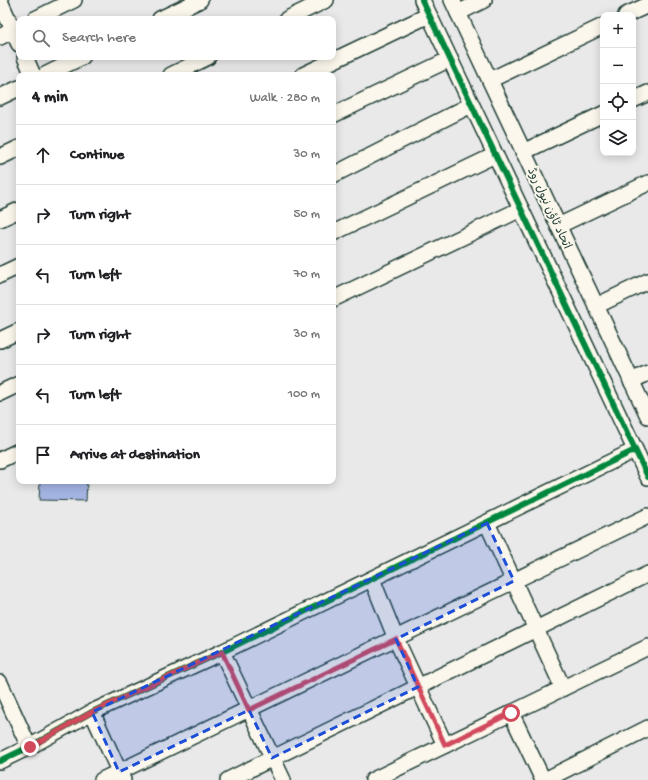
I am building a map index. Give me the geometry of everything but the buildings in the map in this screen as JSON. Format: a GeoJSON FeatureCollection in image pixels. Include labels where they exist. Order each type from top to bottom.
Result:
{"type":"FeatureCollection","features":[{"type":"Feature","properties":{"kind":"street"},"geometry":{"type":"LineString","coordinates":[[41,16],[74,0]]}},
{"type":"Feature","properties":{"kind":"street"},"geometry":{"type":"LineString","coordinates":[[166,16],[200,0]]}},
{"type":"Feature","properties":{"kind":"street"},"geometry":{"type":"LineString","coordinates":[[293,16],[326,0]]}},
{"type":"Feature","properties":{"kind":"street"},"geometry":{"type":"LineString","coordinates":[[422,0],[648,477]]}},
{"type":"Feature","properties":{"kind":"street"},"geometry":{"type":"LineString","coordinates":[[455,6],[484,0]]}},
{"type":"Feature","properties":{"kind":"street"},"geometry":{"type":"LineString","coordinates":[[0,1],[13,34]]}},
{"type":"Feature","properties":{"kind":"street"},"geometry":{"type":"LineString","coordinates":[[633,12],[648,5]]}},
{"type":"Feature","properties":{"kind":"street","name":"اتحاد ٹاؤن نیول روڈ"},"geometry":{"type":"LineString","coordinates":[[455,6],[648,416]]}},
{"type":"Feature","properties":{"kind":"street"},"geometry":{"type":"LineString","coordinates":[[336,59],[429,15]]}},
{"type":"Feature","properties":{"kind":"street"},"geometry":{"type":"LineString","coordinates":[[490,80],[600,27]]}},
{"type":"Feature","properties":{"kind":"street"},"geometry":{"type":"LineString","coordinates":[[336,114],[450,58]]}},
{"type":"Feature","properties":{"kind":"street"},"geometry":{"type":"LineString","coordinates":[[26,60],[32,72]]}},
{"type":"Feature","properties":{"kind":"street"},"geometry":{"type":"LineString","coordinates":[[51,72],[76,60]]}},
{"type":"Feature","properties":{"kind":"street"},"geometry":{"type":"LineString","coordinates":[[177,72],[202,60]]}},
{"type":"Feature","properties":{"kind":"street"},"geometry":{"type":"LineString","coordinates":[[308,72],[334,60]]}},
{"type":"Feature","properties":{"kind":"street"},"geometry":{"type":"LineString","coordinates":[[0,97],[16,89]]}},
{"type":"Feature","properties":{"kind":"street"},"geometry":{"type":"LineString","coordinates":[[636,99],[648,93]]}},
{"type":"Feature","properties":{"kind":"street"},"geometry":{"type":"LineString","coordinates":[[336,173],[471,105]]}},
{"type":"Feature","properties":{"kind":"street"},"geometry":{"type":"LineString","coordinates":[[523,152],[600,115]]}},
{"type":"Feature","properties":{"kind":"street"},"geometry":{"type":"LineString","coordinates":[[0,157],[16,149]]}},
{"type":"Feature","properties":{"kind":"street"},"geometry":{"type":"LineString","coordinates":[[336,232],[495,155]]}},
{"type":"Feature","properties":{"kind":"street"},"geometry":{"type":"LineString","coordinates":[[558,226],[648,183]]}},
{"type":"Feature","properties":{"kind":"street"},"geometry":{"type":"LineString","coordinates":[[336,298],[521,208]]}},
{"type":"Feature","properties":{"kind":"street"},"geometry":{"type":"LineString","coordinates":[[0,219],[16,211]]}},
{"type":"Feature","properties":{"kind":"street"},"geometry":{"type":"LineString","coordinates":[[0,275],[16,267]]}},
{"type":"Feature","properties":{"kind":"street"},"geometry":{"type":"LineString","coordinates":[[596,306],[648,281]]}},
{"type":"Feature","properties":{"kind":"street"},"geometry":{"type":"LineString","coordinates":[[0,340],[16,332]]}},
{"type":"Feature","properties":{"kind":"street"},"geometry":{"type":"LineString","coordinates":[[631,381],[648,372]]}},
{"type":"Feature","properties":{"kind":"street"},"geometry":{"type":"LineString","coordinates":[[0,393],[16,385]]}},
{"type":"Feature","properties":{"kind":"street"},"geometry":{"type":"LineString","coordinates":[[0,761],[30,747],[92,712],[222,652],[635,450]]}},
{"type":"Feature","properties":{"kind":"street"},"geometry":{"type":"LineString","coordinates":[[0,460],[16,452]]}},
{"type":"Feature","properties":{"kind":"street"},"geometry":{"type":"LineString","coordinates":[[102,780],[121,776],[249,710],[648,516]]}},
{"type":"Feature","properties":{"kind":"street"},"geometry":{"type":"LineString","coordinates":[[487,523],[563,688]]}},
{"type":"Feature","properties":{"kind":"street"},"geometry":{"type":"LineString","coordinates":[[228,780],[648,574]]}},
{"type":"Feature","properties":{"kind":"street"},"geometry":{"type":"LineString","coordinates":[[372,579],[396,639],[445,745]]}},
{"type":"Feature","properties":{"kind":"street"},"geometry":{"type":"LineString","coordinates":[[373,780],[648,647]]}},
{"type":"Feature","properties":{"kind":"street"},"geometry":{"type":"LineString","coordinates":[[222,652],[283,780]]}},
{"type":"Feature","properties":{"kind":"street"},"geometry":{"type":"LineString","coordinates":[[0,683],[5,705],[30,747]]}},
{"type":"Feature","properties":{"kind":"street"},"geometry":{"type":"LineString","coordinates":[[92,712],[121,776]]}},
{"type":"Feature","properties":{"kind":"street"},"geometry":{"type":"LineString","coordinates":[[511,713],[544,780],[648,728]]}},
{"type":"Feature","properties":{"kind":"highlighted area"},"geometry":{"type":"Polygon","coordinates":[[[487,523],[514,581],[396,639],[418,687],[272,758],[249,710],[119,772],[92,712],[487,523]]]}},
{"type":"Feature","properties":{"kind":"cycle path"},"geometry":{"type":"LineString","coordinates":[[422,0],[648,477]]}},
{"type":"Feature","properties":{"kind":"cycle path"},"geometry":{"type":"LineString","coordinates":[[0,761],[29,747],[92,712],[222,652],[635,450]]}},
{"type":"Feature","properties":{"kind":"route"},"geometry":{"type":"LineString","coordinates":[[30,747],[92,712],[222,652],[249,710],[396,639],[445,745],[511,713]]}}]}
